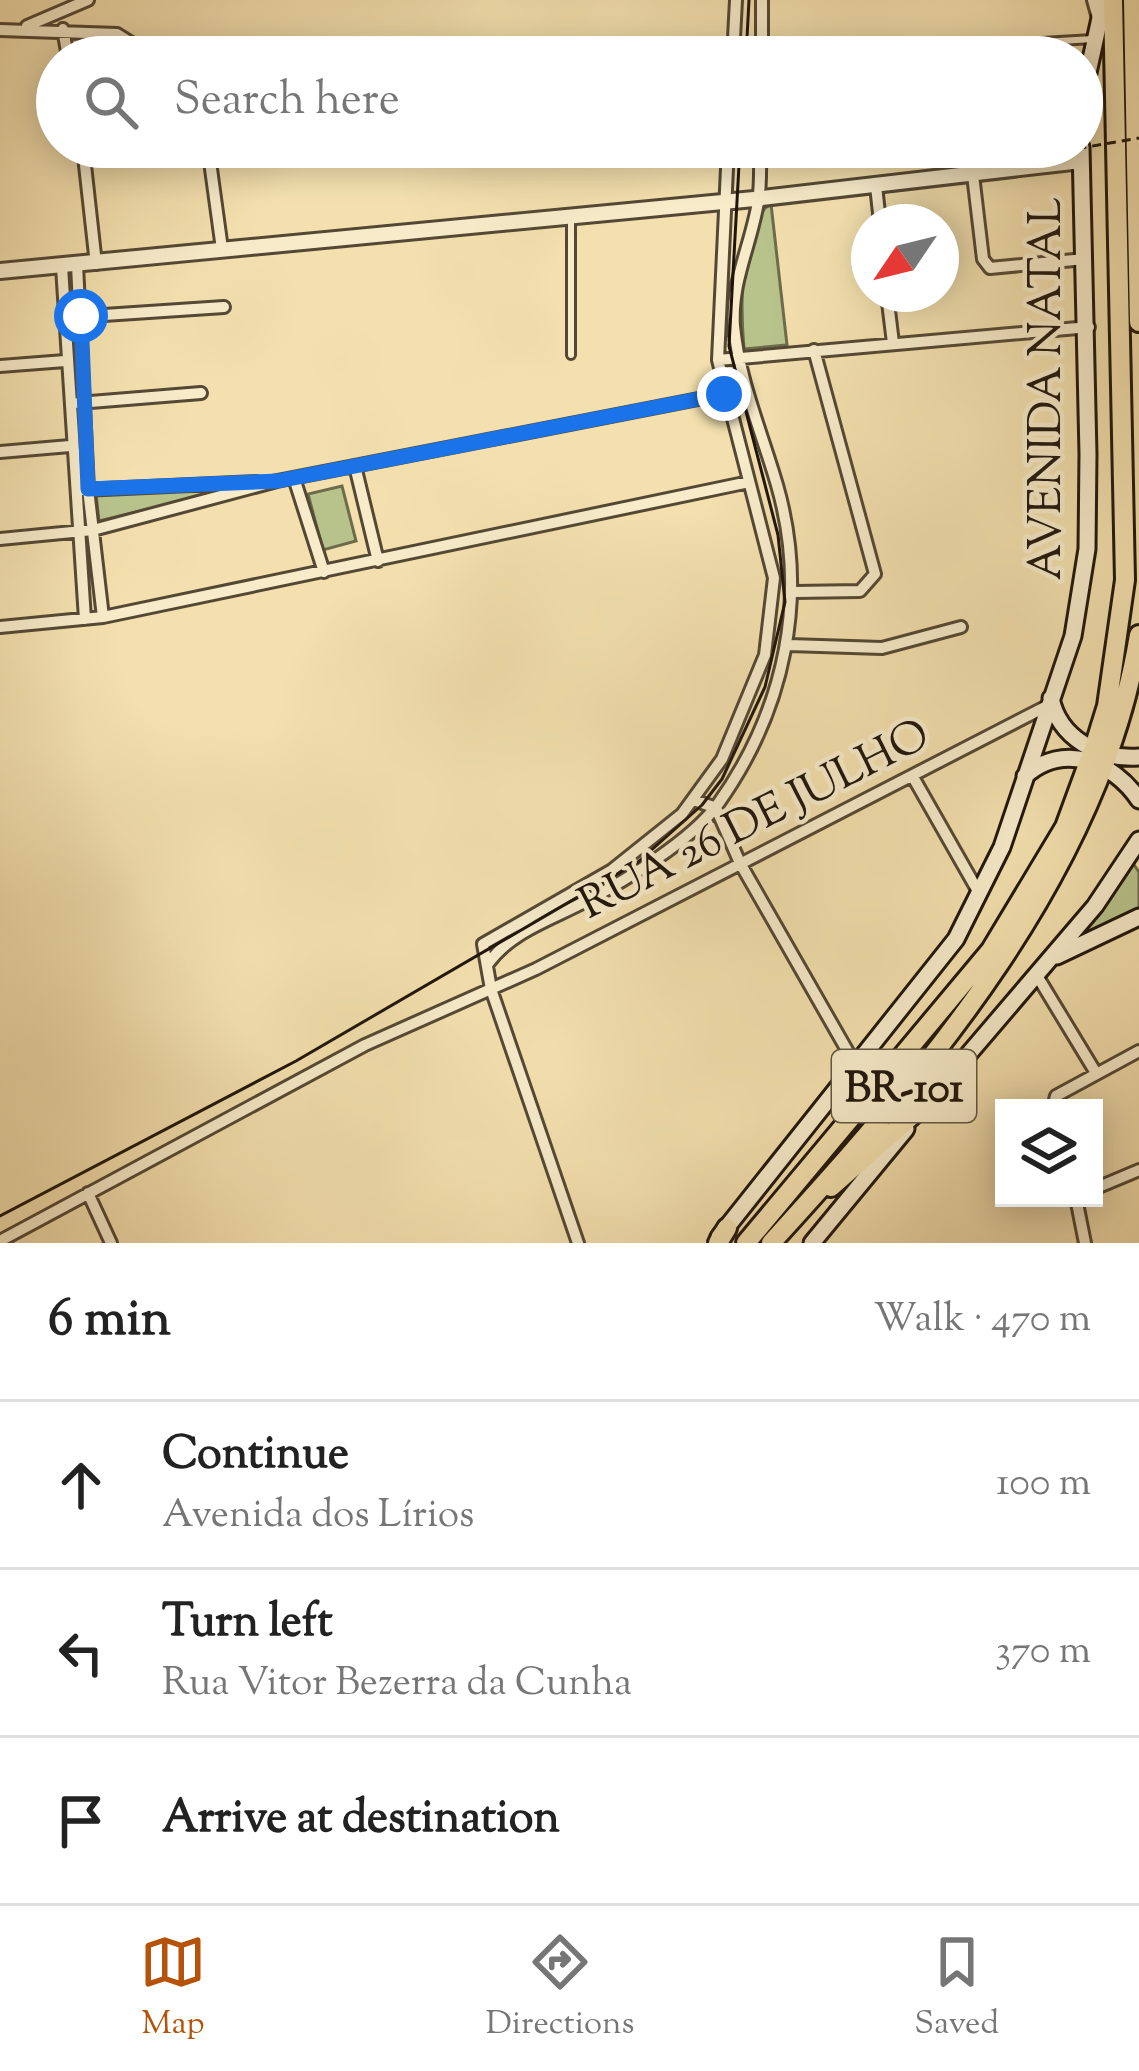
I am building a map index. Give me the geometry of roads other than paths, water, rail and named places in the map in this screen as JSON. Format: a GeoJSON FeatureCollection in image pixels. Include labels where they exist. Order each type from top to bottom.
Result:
{"type":"FeatureCollection","features":[{"type":"Feature","properties":{"kind":"highway","name":"BR-101"},"geometry":{"type":"LineString","coordinates":[[746,1243],[991,950],[1060,838],[1100,757],[1126,580],[1108,0]]}},
{"type":"Feature","properties":{"kind":"highway"},"geometry":{"type":"LineString","coordinates":[[1133,0],[1139,322]]}},
{"type":"Feature","properties":{"kind":"highway","name":"BR-101"},"geometry":{"type":"LineString","coordinates":[[771,1243],[995,969],[1046,891],[1100,757],[1139,635]]}},
{"type":"Feature","properties":{"kind":"highway"},"geometry":{"type":"LineString","coordinates":[[790,1222],[926,1103]]}},
{"type":"Feature","properties":{"kind":"main road"},"geometry":{"type":"LineString","coordinates":[[1094,36],[1108,0]]}},
{"type":"Feature","properties":{"kind":"main road","name":"AVENIDA NATAL"},"geometry":{"type":"LineString","coordinates":[[719,1238],[931,975],[981,896],[1002,847],[1073,636],[1087,549],[1089,327],[1082,168]]}},
{"type":"Feature","properties":{"kind":"main road"},"geometry":{"type":"LineString","coordinates":[[1049,702],[1068,733],[1100,757],[1139,800]]}},
{"type":"Feature","properties":{"kind":"main road"},"geometry":{"type":"LineString","coordinates":[[1021,780],[1058,759],[1139,758]]}},
{"type":"Feature","properties":{"kind":"main road"},"geometry":{"type":"LineString","coordinates":[[812,1243],[1138,847]]}},
{"type":"Feature","properties":{"kind":"main road"},"geometry":{"type":"LineString","coordinates":[[1048,960],[1139,917]]}},
{"type":"Feature","properties":{"kind":"street"},"geometry":{"type":"LineString","coordinates":[[24,27],[88,0]]}},
{"type":"Feature","properties":{"kind":"street"},"geometry":{"type":"LineString","coordinates":[[734,36],[736,0]]}},
{"type":"Feature","properties":{"kind":"street"},"geometry":{"type":"LineString","coordinates":[[762,0],[762,36]]}},
{"type":"Feature","properties":{"kind":"street"},"geometry":{"type":"LineString","coordinates":[[1093,0],[1098,18]]}},
{"type":"Feature","properties":{"kind":"street"},"geometry":{"type":"LineString","coordinates":[[0,30],[24,27],[120,36]]}},
{"type":"Feature","properties":{"kind":"street"},"geometry":{"type":"LineString","coordinates":[[63,29],[64,36]]}},
{"type":"Feature","properties":{"kind":"street"},"geometry":{"type":"LineString","coordinates":[[85,168],[96,264]]}},
{"type":"Feature","properties":{"kind":"street"},"geometry":{"type":"LineString","coordinates":[[211,168],[222,249]]}},
{"type":"Feature","properties":{"kind":"street"},"geometry":{"type":"LineString","coordinates":[[578,1243],[491,989],[483,944],[612,870],[663,832],[694,800],[741,718],[771,633],[774,578],[718,360],[729,168]]}},
{"type":"Feature","properties":{"kind":"street"},"geometry":{"type":"LineString","coordinates":[[488,964],[528,929],[625,879],[716,808],[764,717],[788,645],[795,589],[778,491],[738,355],[735,286],[759,198],[760,168]]}},
{"type":"Feature","properties":{"kind":"street"},"geometry":{"type":"LineString","coordinates":[[0,271],[759,198],[1009,168]]}},
{"type":"Feature","properties":{"kind":"street"},"geometry":{"type":"LineString","coordinates":[[973,175],[983,259],[990,268],[1085,259]]}},
{"type":"Feature","properties":{"kind":"street"},"geometry":{"type":"LineString","coordinates":[[876,186],[878,204]]}},
{"type":"Feature","properties":{"kind":"street"},"geometry":{"type":"LineString","coordinates":[[69,266],[81,316],[88,489],[103,617]]}},
{"type":"Feature","properties":{"kind":"street"},"geometry":{"type":"LineString","coordinates":[[69,266],[65,361],[85,619]]}},
{"type":"Feature","properties":{"kind":"street"},"geometry":{"type":"LineString","coordinates":[[65,318],[224,307]]}},
{"type":"Feature","properties":{"kind":"street"},"geometry":{"type":"LineString","coordinates":[[889,312],[893,343]]}},
{"type":"Feature","properties":{"kind":"street"},"geometry":{"type":"LineString","coordinates":[[718,360],[1089,327]]}},
{"type":"Feature","properties":{"kind":"street"},"geometry":{"type":"LineString","coordinates":[[795,589],[860,591],[875,574],[814,350]]}},
{"type":"Feature","properties":{"kind":"street"},"geometry":{"type":"LineString","coordinates":[[0,366],[65,361]]}},
{"type":"Feature","properties":{"kind":"street"},"geometry":{"type":"LineString","coordinates":[[69,404],[201,393]]}},
{"type":"Feature","properties":{"kind":"street"},"geometry":{"type":"LineString","coordinates":[[0,538],[92,530],[278,481],[724,394]]}},
{"type":"Feature","properties":{"kind":"street"},"geometry":{"type":"LineString","coordinates":[[0,452],[70,446]]}},
{"type":"Feature","properties":{"kind":"street"},"geometry":{"type":"LineString","coordinates":[[356,466],[379,561]]}},
{"type":"Feature","properties":{"kind":"street"},"geometry":{"type":"LineString","coordinates":[[294,478],[324,572]]}},
{"type":"Feature","properties":{"kind":"street"},"geometry":{"type":"LineString","coordinates":[[73,490],[278,481]]}},
{"type":"Feature","properties":{"kind":"street"},"geometry":{"type":"LineString","coordinates":[[0,627],[103,617],[749,482]]}},
{"type":"Feature","properties":{"kind":"street"},"geometry":{"type":"LineString","coordinates":[[788,645],[882,648],[961,627]]}},
{"type":"Feature","properties":{"kind":"street","name":"RUA 26 DE JULHO"},"geometry":{"type":"LineString","coordinates":[[0,1241],[365,1046],[491,989],[913,777],[1049,702]]}},
{"type":"Feature","properties":{"kind":"street"},"geometry":{"type":"LineString","coordinates":[[913,777],[981,896]]}},
{"type":"Feature","properties":{"kind":"street"},"geometry":{"type":"LineString","coordinates":[[694,800],[716,808],[740,863],[858,1069]]}},
{"type":"Feature","properties":{"kind":"street"},"geometry":{"type":"LineString","coordinates":[[1036,973],[1096,1073]]}},
{"type":"Feature","properties":{"kind":"street"},"geometry":{"type":"LineString","coordinates":[[1055,1099],[1139,1052]]}},
{"type":"Feature","properties":{"kind":"street"},"geometry":{"type":"LineString","coordinates":[[1103,1185],[1139,1170]]}},
{"type":"Feature","properties":{"kind":"street"},"geometry":{"type":"LineString","coordinates":[[88,1193],[111,1243]]}},
{"type":"Feature","properties":{"kind":"street"},"geometry":{"type":"LineString","coordinates":[[1078,1207],[1085,1243]]}},
{"type":"Feature","properties":{"kind":"lane"},"geometry":{"type":"LineString","coordinates":[[571,213],[571,355]]}},
{"type":"Feature","properties":{"kind":"tram line"},"geometry":{"type":"LineString","coordinates":[[747,36],[749,0]]}},
{"type":"Feature","properties":{"kind":"tram line"},"geometry":{"type":"LineString","coordinates":[[0,1216],[296,1061],[638,862],[702,805],[722,779],[765,687],[785,602],[778,535],[729,346],[739,168]]}}]}
